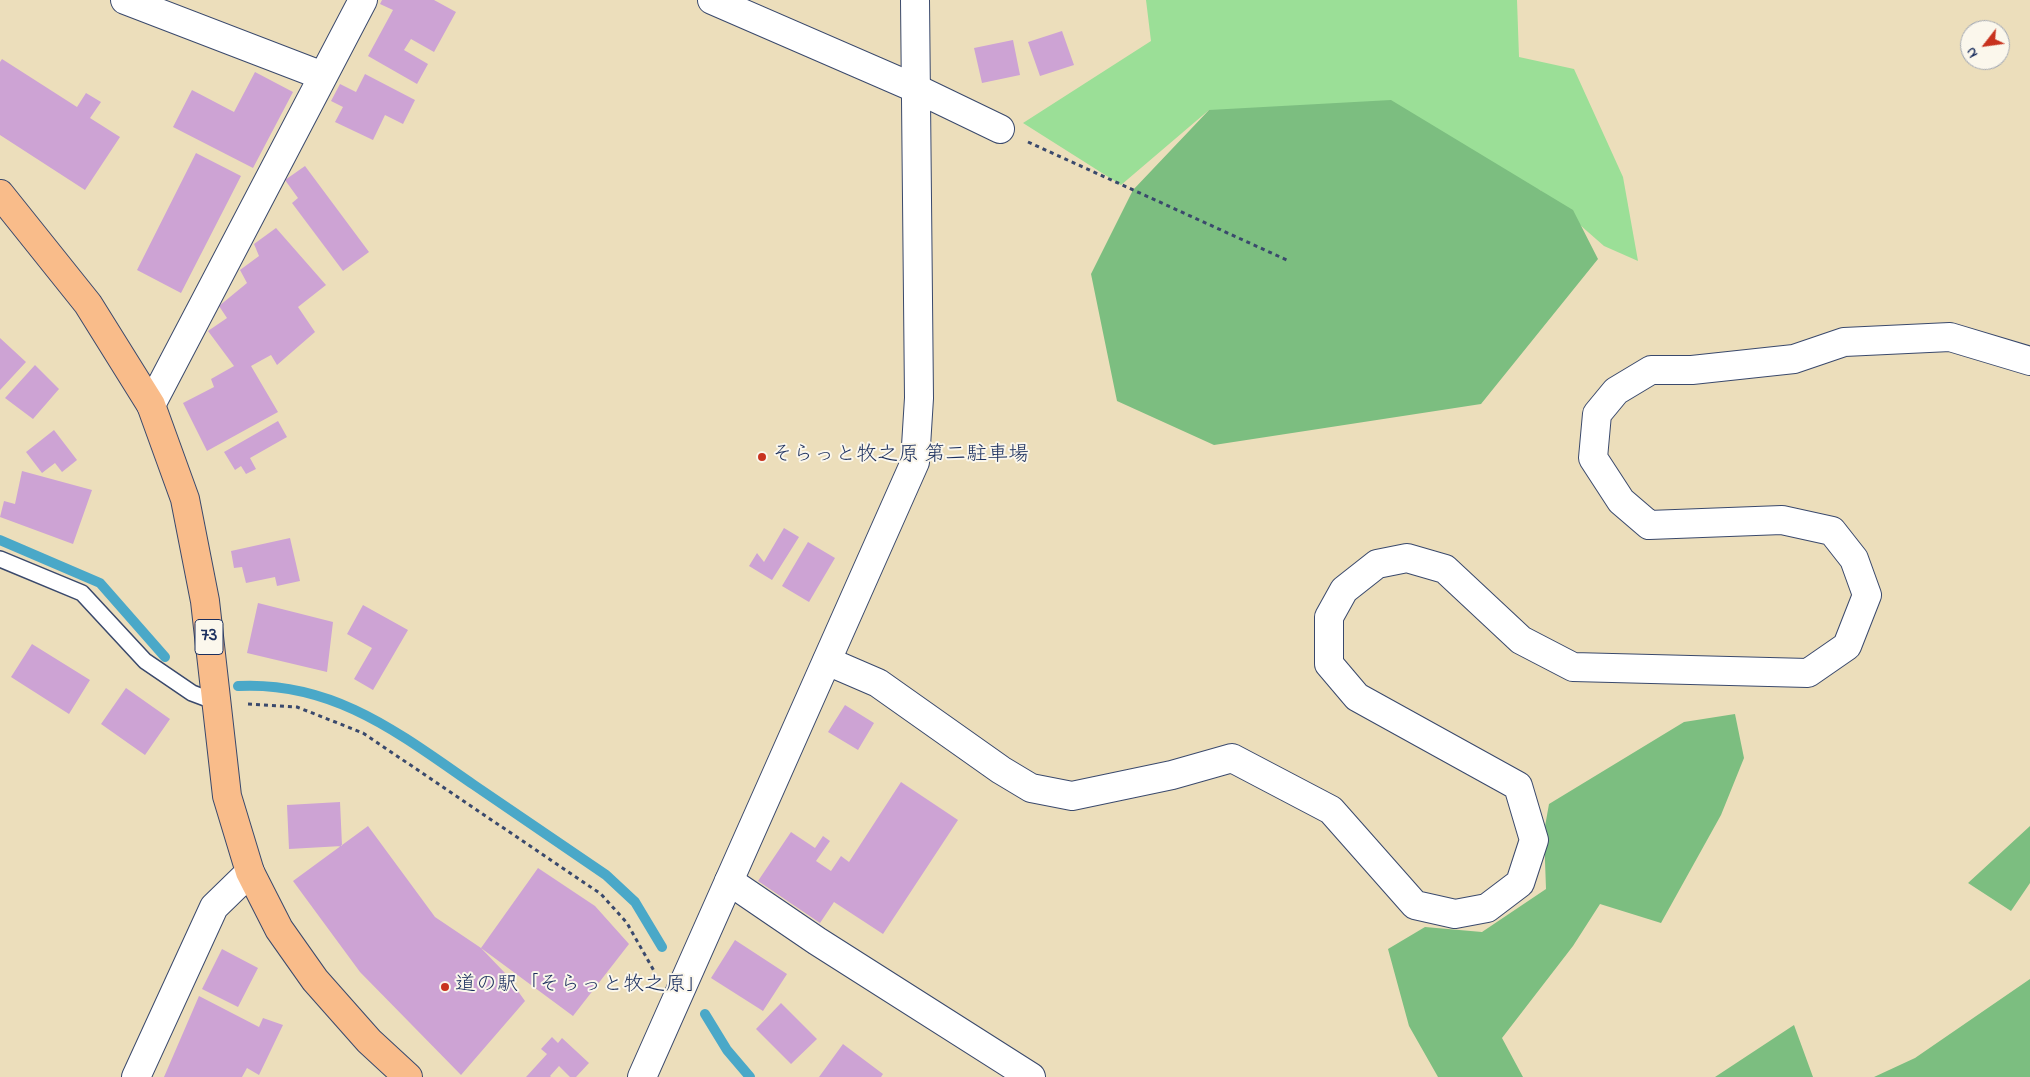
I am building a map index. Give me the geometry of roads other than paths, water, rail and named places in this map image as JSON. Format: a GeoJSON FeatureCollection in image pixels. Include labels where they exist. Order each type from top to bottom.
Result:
{"type":"FeatureCollection","features":[{"type":"Feature","properties":{"kind":"main road","name":"73"},"geometry":{"type":"LineString","coordinates":[[0,194],[88,304],[151,406],[185,499],[205,601],[227,796],[250,872],[279,929],[314,980],[369,1041],[408,1077]]}},
{"type":"Feature","properties":{"kind":"street"},"geometry":{"type":"LineString","coordinates":[[125,0],[324,76]]}},
{"type":"Feature","properties":{"kind":"street"},"geometry":{"type":"LineString","coordinates":[[151,406],[363,0]]}},
{"type":"Feature","properties":{"kind":"street"},"geometry":{"type":"LineString","coordinates":[[712,0],[917,89],[1000,129]]}},
{"type":"Feature","properties":{"kind":"street"},"geometry":{"type":"LineString","coordinates":[[642,1077],[915,462],[919,398],[917,89],[914,0]]}},
{"type":"Feature","properties":{"kind":"street"},"geometry":{"type":"LineString","coordinates":[[826,661],[878,683],[1001,770],[1031,788],[1072,796],[1172,775],[1232,758],[1331,810],[1416,905],[1455,914],[1486,908],[1520,883],[1534,840],[1518,786],[1357,697],[1329,664],[1329,617],[1344,590],[1377,564],[1406,558],[1445,569],[1521,640],[1573,667],[1808,673],[1847,646],[1867,595],[1854,559],[1832,531],[1782,520],[1649,525],[1621,501],[1593,458],[1597,414],[1616,390],[1651,370],[1692,370],[1794,359],[1844,342],[1950,337],[2030,361]]}},
{"type":"Feature","properties":{"kind":"street"},"geometry":{"type":"LineString","coordinates":[[136,1077],[214,907],[250,872]]}},
{"type":"Feature","properties":{"kind":"street"},"geometry":{"type":"LineString","coordinates":[[729,881],[817,941],[1031,1077]]}},
{"type":"Feature","properties":{"kind":"lane"},"geometry":{"type":"LineString","coordinates":[[0,559],[82,593],[145,661],[192,693],[216,702]]}},
{"type":"Feature","properties":{"kind":"waterway"},"geometry":{"type":"LineString","coordinates":[[0,540],[100,583],[165,657]]}},
{"type":"Feature","properties":{"kind":"waterway"},"geometry":{"type":"LineString","coordinates":[[238,686],[273,687],[305,692],[364,714],[392,730],[606,875],[635,902],[662,947]]}},
{"type":"Feature","properties":{"kind":"waterway"},"geometry":{"type":"LineString","coordinates":[[705,1014],[727,1050],[750,1077]]}},
{"type":"Feature","properties":{"kind":"place","name":"そらっと牧之原 第二駐車場"},"geometry":{"type":"Point","coordinates":[762,457]}},
{"type":"Feature","properties":{"kind":"place","name":"道の駅「そらっと牧之原」"},"geometry":{"type":"Point","coordinates":[445,987]}}]}
